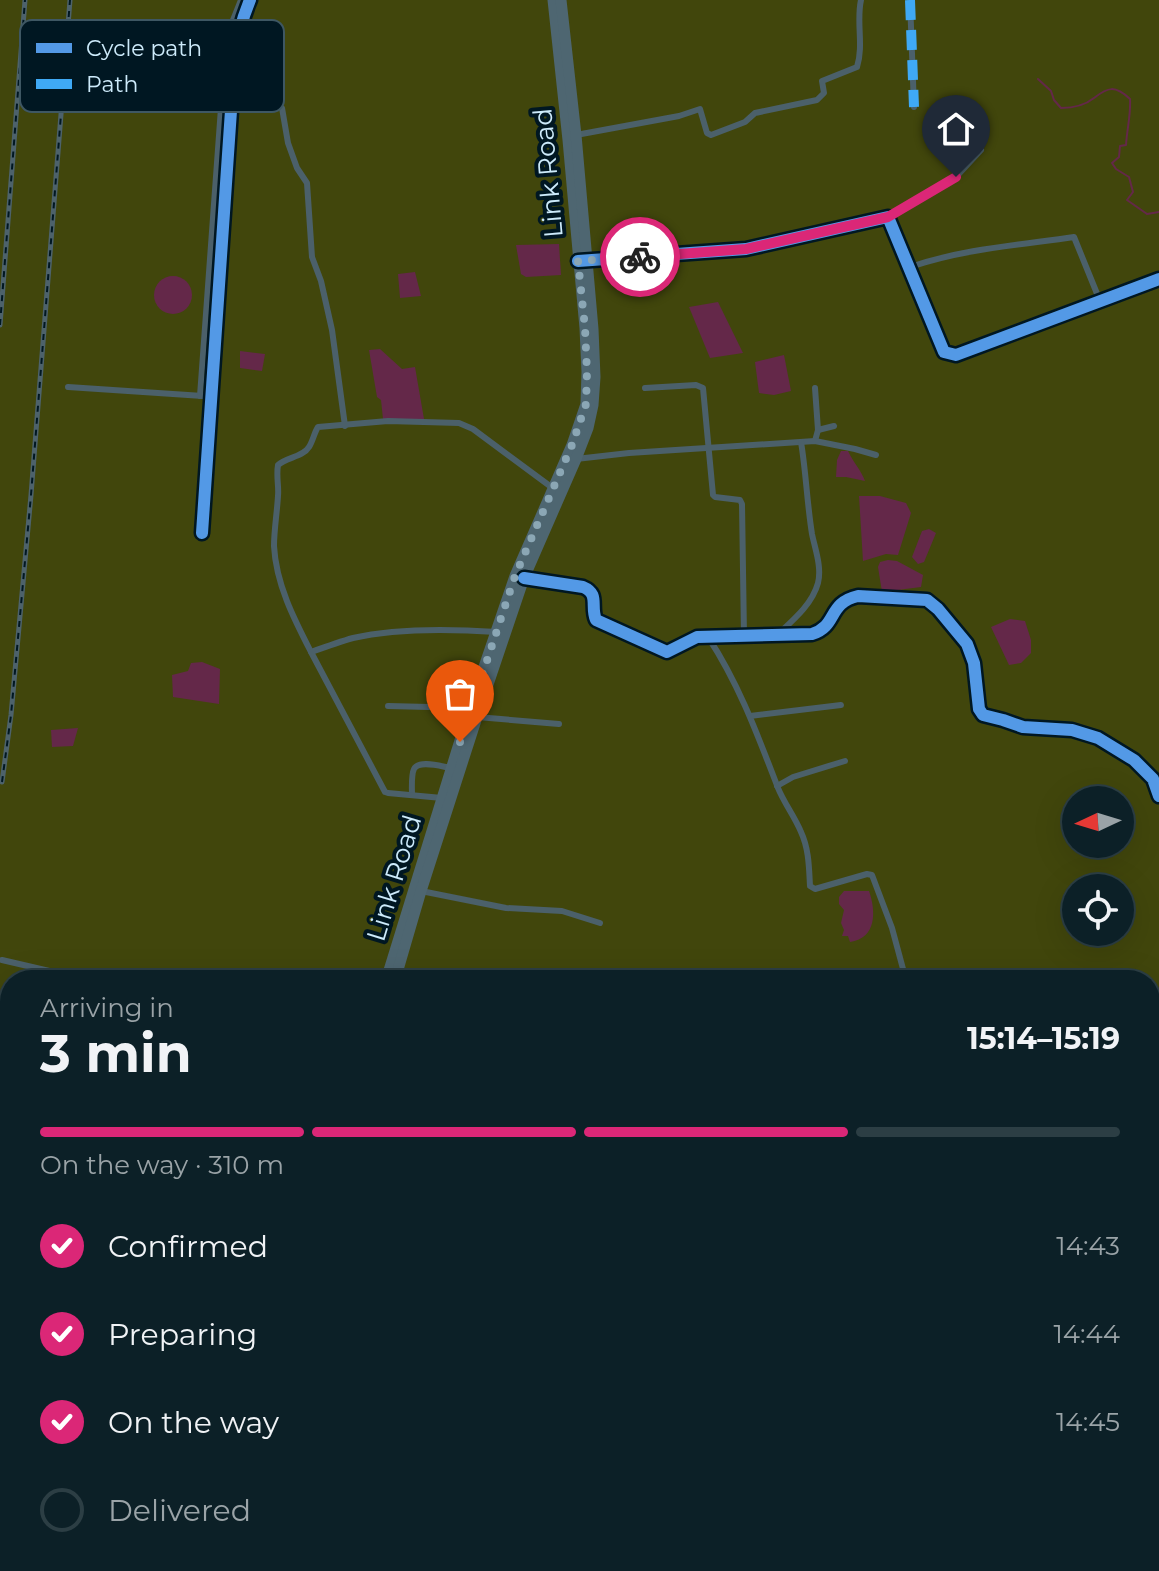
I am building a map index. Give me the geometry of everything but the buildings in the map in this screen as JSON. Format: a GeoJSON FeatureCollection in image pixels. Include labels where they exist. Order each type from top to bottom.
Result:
{"type":"FeatureCollection","features":[{"type":"Feature","properties":{"kind":"highway","name":"Link Road"},"geometry":{"type":"LineString","coordinates":[[398,970],[515,576],[576,459],[591,416],[595,377],[553,0]]}},
{"type":"Feature","properties":{"kind":"highway","name":"Link Road"},"geometry":{"type":"LineString","coordinates":[[389,970],[451,768],[557,491],[586,404],[576,135],[561,0]]}},
{"type":"Feature","properties":{"kind":"street"},"geometry":{"type":"LineString","coordinates":[[233,20],[241,0]]}},
{"type":"Feature","properties":{"kind":"street"},"geometry":{"type":"LineString","coordinates":[[243,20],[250,0]]}},
{"type":"Feature","properties":{"kind":"street"},"geometry":{"type":"LineString","coordinates":[[576,135],[679,116],[700,109],[707,133],[711,135],[745,122],[755,113],[817,100],[824,93],[822,81],[857,67],[861,0]]}},
{"type":"Feature","properties":{"kind":"street"},"geometry":{"type":"LineString","coordinates":[[910,0],[914,107]]}},
{"type":"Feature","properties":{"kind":"street"},"geometry":{"type":"LineString","coordinates":[[200,396],[221,112]]}},
{"type":"Feature","properties":{"kind":"street"},"geometry":{"type":"LineString","coordinates":[[202,533],[231,112]]}},
{"type":"Feature","properties":{"kind":"street"},"geometry":{"type":"LineString","coordinates":[[283,112],[288,143],[297,168],[307,183],[312,257],[332,330],[345,426]]}},
{"type":"Feature","properties":{"kind":"street"},"geometry":{"type":"LineString","coordinates":[[582,261],[746,249],[888,217],[956,177],[981,150]]}},
{"type":"Feature","properties":{"kind":"street"},"geometry":{"type":"LineString","coordinates":[[888,217],[944,352],[956,355],[1159,279]]}},
{"type":"Feature","properties":{"kind":"street"},"geometry":{"type":"LineString","coordinates":[[910,267],[963,253],[1074,237],[1100,301]]}},
{"type":"Feature","properties":{"kind":"street"},"geometry":{"type":"LineString","coordinates":[[645,388],[696,385],[703,388],[713,495],[740,500],[742,504],[744,636]]}},
{"type":"Feature","properties":{"kind":"street"},"geometry":{"type":"LineString","coordinates":[[68,387],[210,397]]}},
{"type":"Feature","properties":{"kind":"street"},"geometry":{"type":"LineString","coordinates":[[815,388],[818,430],[815,441]]}},
{"type":"Feature","properties":{"kind":"street"},"geometry":{"type":"LineString","coordinates":[[443,798],[388,793],[382,788],[311,652],[288,605],[277,571],[274,545],[278,465],[304,452],[318,427],[388,421],[459,423],[473,429],[557,491]]}},
{"type":"Feature","properties":{"kind":"street"},"geometry":{"type":"LineString","coordinates":[[818,430],[834,426]]}},
{"type":"Feature","properties":{"kind":"street"},"geometry":{"type":"LineString","coordinates":[[576,459],[815,441],[876,455]]}},
{"type":"Feature","properties":{"kind":"street"},"geometry":{"type":"LineString","coordinates":[[776,636],[811,599],[818,581],[818,560],[801,442]]}},
{"type":"Feature","properties":{"kind":"street"},"geometry":{"type":"LineString","coordinates":[[524,578],[591,590],[596,620],[667,652],[692,638],[819,632],[840,602],[847,598],[927,600],[967,644],[974,663],[979,709],[983,715],[1023,727],[1072,730],[1098,738],[1134,760],[1153,779],[1159,796]]}},
{"type":"Feature","properties":{"kind":"street"},"geometry":{"type":"LineString","coordinates":[[311,652],[371,635],[444,630],[497,632]]}},
{"type":"Feature","properties":{"kind":"street"},"geometry":{"type":"LineString","coordinates":[[708,637],[730,674],[762,743],[777,786],[803,835],[812,888],[867,874],[874,877],[903,970]]}},
{"type":"Feature","properties":{"kind":"street"},"geometry":{"type":"LineString","coordinates":[[750,716],[841,705]]}},
{"type":"Feature","properties":{"kind":"street"},"geometry":{"type":"LineString","coordinates":[[388,706],[559,724]]}},
{"type":"Feature","properties":{"kind":"street"},"geometry":{"type":"LineString","coordinates":[[777,786],[845,761]]}},
{"type":"Feature","properties":{"kind":"street"},"geometry":{"type":"LineString","coordinates":[[412,795],[417,765],[451,768]]}},
{"type":"Feature","properties":{"kind":"street"},"geometry":{"type":"LineString","coordinates":[[421,891],[506,908],[562,911],[600,923]]}},
{"type":"Feature","properties":{"kind":"street"},"geometry":{"type":"LineString","coordinates":[[2,960],[45,970]]}},
{"type":"Feature","properties":{"kind":"green space"},"geometry":{"type":"Polygon","coordinates":[[[0,0],[1159,0],[1159,970],[0,970],[0,0]]]}},
{"type":"Feature","properties":{"kind":"shaded area"},"geometry":{"type":"Polygon","coordinates":[[[559,244],[561,275],[526,277],[521,274],[516,245],[559,244]]]}},
{"type":"Feature","properties":{"kind":"shaded area"},"geometry":{"type":"Polygon","coordinates":[[[415,272],[421,296],[400,298],[398,274],[415,272]]]}},
{"type":"Feature","properties":{"kind":"shaded area"},"geometry":{"type":"Polygon","coordinates":[[[173,276],[187,281],[192,295],[187,309],[173,314],[159,309],[154,295],[159,281],[173,276]]]}},
{"type":"Feature","properties":{"kind":"shaded area"},"geometry":{"type":"Polygon","coordinates":[[[718,302],[743,353],[710,358],[689,307],[718,302]]]}},
{"type":"Feature","properties":{"kind":"shaded area"},"geometry":{"type":"Polygon","coordinates":[[[380,349],[402,369],[415,367],[424,419],[383,419],[369,350],[380,349]]]}},
{"type":"Feature","properties":{"kind":"shaded area"},"geometry":{"type":"Polygon","coordinates":[[[240,351],[265,354],[262,371],[240,368],[240,351]]]}},
{"type":"Feature","properties":{"kind":"shaded area"},"geometry":{"type":"Polygon","coordinates":[[[784,355],[791,391],[774,395],[759,393],[755,362],[784,355]]]}},
{"type":"Feature","properties":{"kind":"shaded area"},"geometry":{"type":"Polygon","coordinates":[[[841,451],[848,451],[865,481],[836,477],[841,451]]]}},
{"type":"Feature","properties":{"kind":"shaded area"},"geometry":{"type":"Polygon","coordinates":[[[859,496],[880,496],[906,503],[911,513],[898,555],[886,554],[863,561],[859,496]]]}},
{"type":"Feature","properties":{"kind":"shaded area"},"geometry":{"type":"Polygon","coordinates":[[[929,529],[936,533],[924,562],[918,564],[912,557],[922,531],[929,529]]]}},
{"type":"Feature","properties":{"kind":"shaded area"},"geometry":{"type":"Polygon","coordinates":[[[897,561],[923,575],[921,587],[882,592],[878,567],[880,562],[897,561]]]}},
{"type":"Feature","properties":{"kind":"shaded area"},"geometry":{"type":"Polygon","coordinates":[[[1010,619],[1025,621],[1031,653],[1021,663],[1009,665],[991,627],[1010,619]]]}},
{"type":"Feature","properties":{"kind":"shaded area"},"geometry":{"type":"Polygon","coordinates":[[[202,662],[220,669],[219,704],[173,697],[172,675],[188,671],[191,663],[202,662]]]}},
{"type":"Feature","properties":{"kind":"shaded area"},"geometry":{"type":"Polygon","coordinates":[[[78,728],[73,746],[52,747],[51,730],[78,728]]]}},
{"type":"Feature","properties":{"kind":"shaded area"},"geometry":{"type":"Polygon","coordinates":[[[844,891],[869,891],[873,907],[870,929],[850,942],[848,936],[842,936],[844,910],[839,904],[839,897],[844,891]]]}},
{"type":"Feature","properties":{"kind":"waterway"},"geometry":{"type":"LineString","coordinates":[[1038,79],[1051,91],[1061,108],[1082,105],[1112,89],[1130,99],[1126,145],[1120,146],[1119,157],[1112,163],[1129,177],[1133,192],[1127,200],[1147,214],[1159,212]]}},
{"type":"Feature","properties":{"kind":"railway"},"geometry":{"type":"LineString","coordinates":[[23,20],[25,0]]}},
{"type":"Feature","properties":{"kind":"railway"},"geometry":{"type":"LineString","coordinates":[[68,20],[70,0]]}},
{"type":"Feature","properties":{"kind":"railway"},"geometry":{"type":"LineString","coordinates":[[0,325],[20,65]]}},
{"type":"Feature","properties":{"kind":"railway"},"geometry":{"type":"LineString","coordinates":[[2,782],[31,495],[61,112]]}},
{"type":"Feature","properties":{"kind":"marked path"},"geometry":{"type":"LineString","coordinates":[[910,0],[914,107]]}},
{"type":"Feature","properties":{"kind":"cycle path"},"geometry":{"type":"LineString","coordinates":[[243,20],[250,0]]}},
{"type":"Feature","properties":{"kind":"cycle path"},"geometry":{"type":"LineString","coordinates":[[202,533],[231,112]]}},
{"type":"Feature","properties":{"kind":"cycle path"},"geometry":{"type":"LineString","coordinates":[[578,261],[746,249],[888,217],[944,352],[956,355],[1159,279]]}},
{"type":"Feature","properties":{"kind":"cycle path"},"geometry":{"type":"LineString","coordinates":[[524,578],[583,587],[593,597],[596,620],[667,652],[697,637],[812,634],[826,626],[841,604],[858,596],[927,600],[967,644],[974,663],[979,709],[983,715],[1023,727],[1072,730],[1098,738],[1134,760],[1153,779],[1159,796]]}},
{"type":"Feature","properties":{"kind":"way so far"},"geometry":{"type":"LineString","coordinates":[[460,742],[515,576],[572,445],[586,404],[585,328],[578,261],[640,257]]}},
{"type":"Feature","properties":{"kind":"route"},"geometry":{"type":"LineString","coordinates":[[640,257],[746,249],[888,217],[956,177]]}}]}
